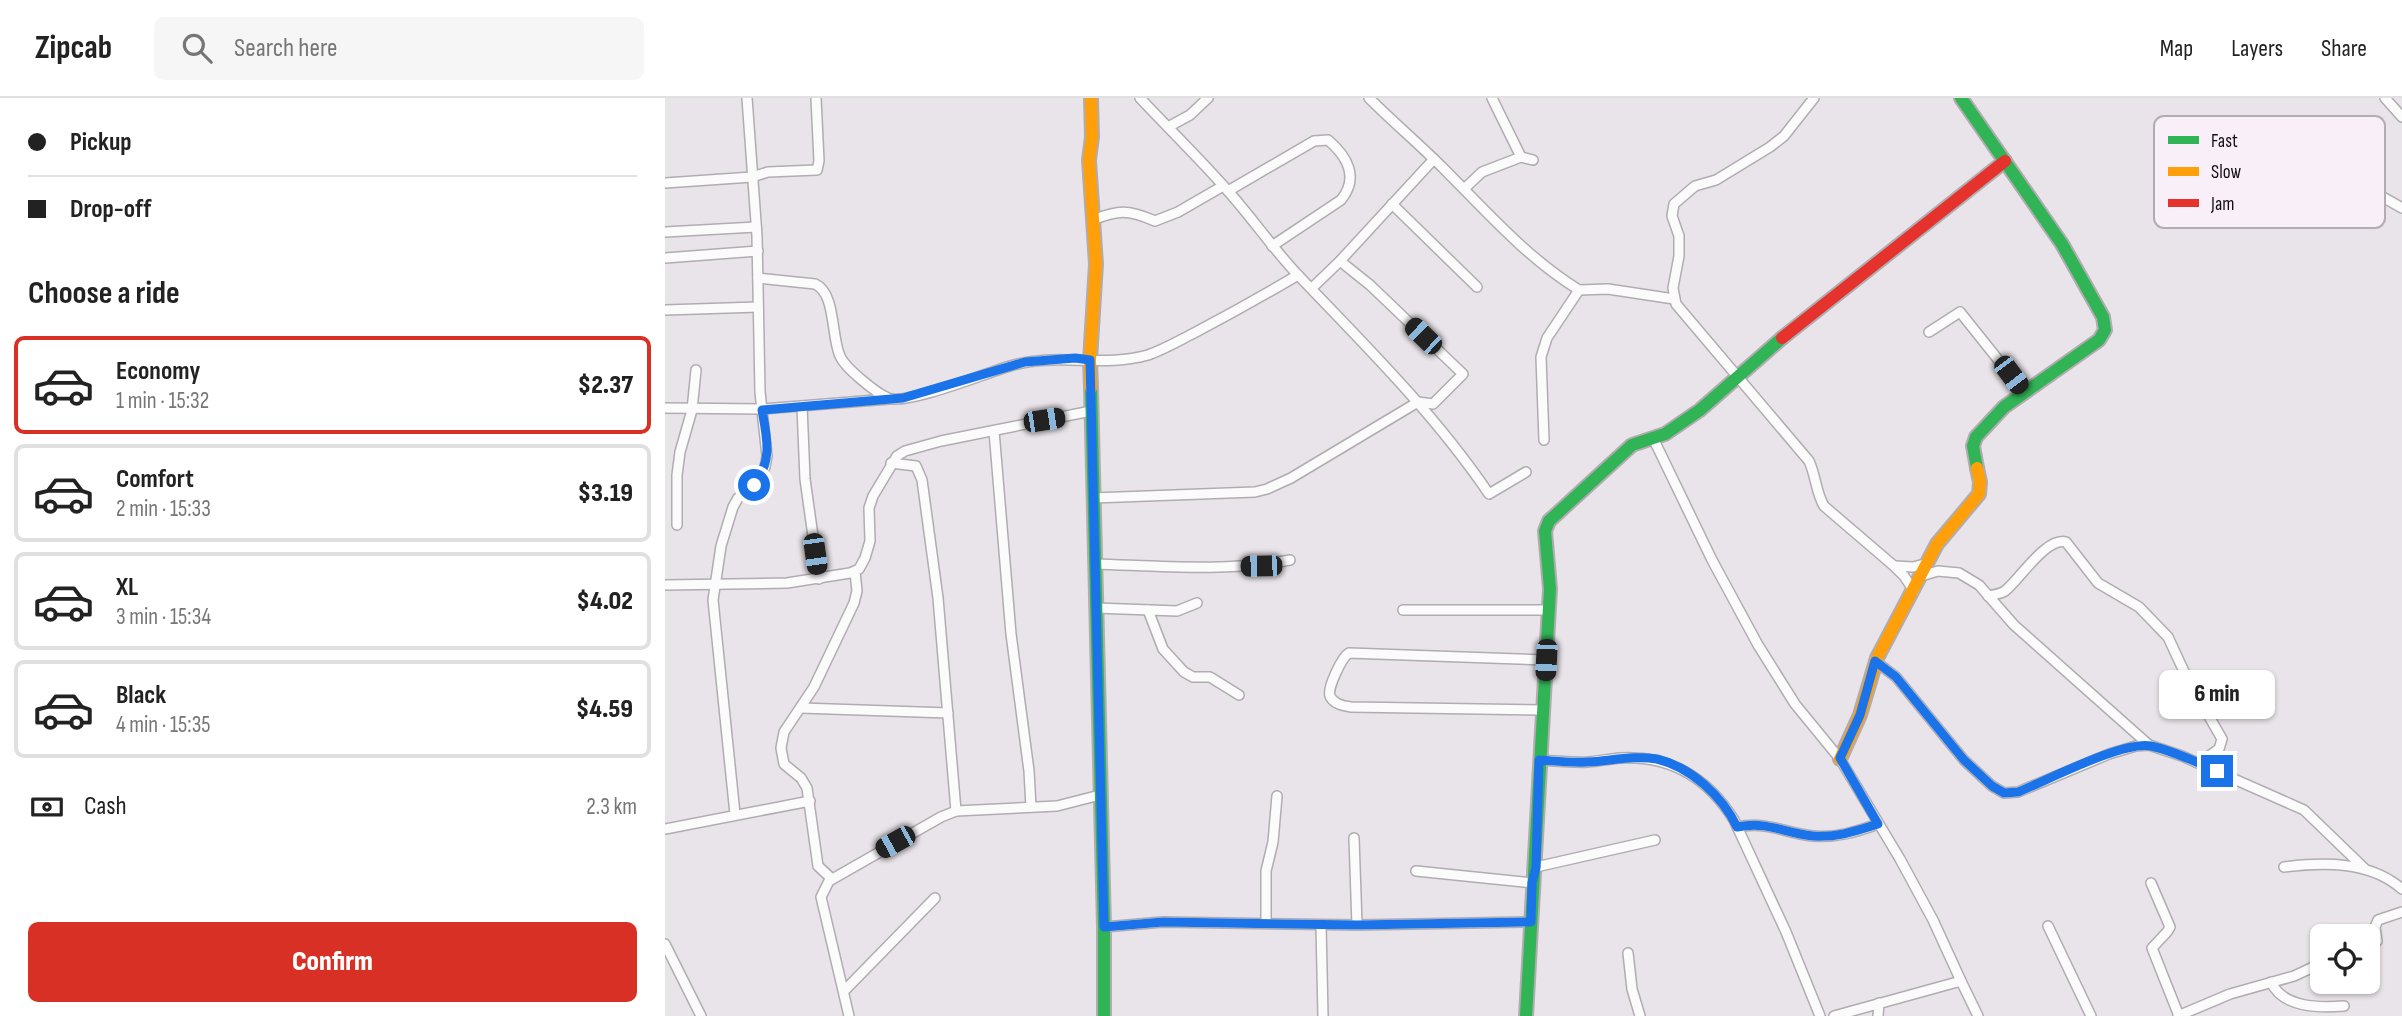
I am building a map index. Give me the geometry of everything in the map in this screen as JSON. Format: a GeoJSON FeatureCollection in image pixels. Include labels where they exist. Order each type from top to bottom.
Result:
{"type":"FeatureCollection","features":[{"type":"Feature","properties":{"kind":"street"},"geometry":{"type":"LineString","coordinates":[[735,814],[713,600],[721,546],[733,507],[737,498],[754,485],[765,467],[767,442],[759,378],[757,227],[747,98]]}},
{"type":"Feature","properties":{"kind":"street"},"geometry":{"type":"LineString","coordinates":[[665,183],[752,177],[768,172],[817,170],[819,161],[816,98]]}},
{"type":"Feature","properties":{"kind":"street"},"geometry":{"type":"LineString","coordinates":[[1091,98],[1092,137],[1089,160],[1096,264],[1090,360],[1104,1016]]}},
{"type":"Feature","properties":{"kind":"street"},"geometry":{"type":"LineString","coordinates":[[1140,98],[1226,189],[1272,246],[1418,402],[1463,456],[1489,494],[1526,472]]}},
{"type":"Feature","properties":{"kind":"street"},"geometry":{"type":"LineString","coordinates":[[1168,127],[1190,115],[1208,98]]}},
{"type":"Feature","properties":{"kind":"street"},"geometry":{"type":"LineString","coordinates":[[1369,98],[1515,241],[1579,290],[1608,289],[1674,299]]}},
{"type":"Feature","properties":{"kind":"street"},"geometry":{"type":"LineString","coordinates":[[1492,98],[1521,157]]}},
{"type":"Feature","properties":{"kind":"street"},"geometry":{"type":"LineString","coordinates":[[1814,98],[1784,136],[1770,147],[1716,180],[1695,186],[1674,204],[1672,216],[1679,236],[1674,299],[1809,461],[1824,506],[1894,566],[1913,591]]}},
{"type":"Feature","properties":{"kind":"street"},"geometry":{"type":"LineString","coordinates":[[1840,758],[1860,715],[1875,661],[1949,528],[1979,494],[1980,482],[1973,446],[1976,437],[2004,407],[2099,341],[2104,334],[2105,325],[2099,310],[2061,244],[1961,98]]}},
{"type":"Feature","properties":{"kind":"street"},"geometry":{"type":"LineString","coordinates":[[2385,98],[2402,117]]}},
{"type":"Feature","properties":{"kind":"street"},"geometry":{"type":"LineString","coordinates":[[1092,220],[1124,211],[1155,221],[1226,189],[1314,141],[1328,140],[1336,147],[1351,173],[1349,190],[1341,200],[1272,246]]}},
{"type":"Feature","properties":{"kind":"street"},"geometry":{"type":"LineString","coordinates":[[1464,189],[1482,172],[1521,157],[1533,160]]}},
{"type":"Feature","properties":{"kind":"street"},"geometry":{"type":"LineString","coordinates":[[1312,288],[1434,159]]}},
{"type":"Feature","properties":{"kind":"street"},"geometry":{"type":"LineString","coordinates":[[1526,1016],[1549,610],[1550,578],[1545,531],[1549,521],[1632,444],[1673,429],[1700,410],[1768,349],[2005,161]]}},
{"type":"Feature","properties":{"kind":"street"},"geometry":{"type":"LineString","coordinates":[[2385,198],[2402,208]]}},
{"type":"Feature","properties":{"kind":"street"},"geometry":{"type":"LineString","coordinates":[[1392,204],[1478,287]]}},
{"type":"Feature","properties":{"kind":"street"},"geometry":{"type":"LineString","coordinates":[[665,232],[757,227]]}},
{"type":"Feature","properties":{"kind":"street"},"geometry":{"type":"LineString","coordinates":[[665,258],[758,251]]}},
{"type":"Feature","properties":{"kind":"street"},"geometry":{"type":"LineString","coordinates":[[1093,498],[1255,492],[1267,489],[1291,478],[1418,402],[1433,404],[1463,374],[1370,285],[1340,261]]}},
{"type":"Feature","properties":{"kind":"street"},"geometry":{"type":"LineString","coordinates":[[665,408],[762,410],[903,398],[1025,362],[1075,358],[1127,360],[1160,350],[1299,275]]}},
{"type":"Feature","properties":{"kind":"street"},"geometry":{"type":"LineString","coordinates":[[758,278],[821,286],[826,294],[836,345],[843,362],[889,399]]}},
{"type":"Feature","properties":{"kind":"street"},"geometry":{"type":"LineString","coordinates":[[1544,440],[1541,356],[1547,338],[1579,290]]}},
{"type":"Feature","properties":{"kind":"street"},"geometry":{"type":"LineString","coordinates":[[665,310],[758,307]]}},
{"type":"Feature","properties":{"kind":"street"},"geometry":{"type":"LineString","coordinates":[[1929,332],[1960,312],[2024,392]]}},
{"type":"Feature","properties":{"kind":"street"},"geometry":{"type":"LineString","coordinates":[[677,525],[679,463],[692,410],[696,370]]}},
{"type":"Feature","properties":{"kind":"street"},"geometry":{"type":"LineString","coordinates":[[802,406],[805,479],[819,579]]}},
{"type":"Feature","properties":{"kind":"street"},"geometry":{"type":"LineString","coordinates":[[665,585],[787,583],[855,572],[863,563],[869,549],[869,508],[873,496],[891,463],[905,451],[1091,411]]}},
{"type":"Feature","properties":{"kind":"street"},"geometry":{"type":"LineString","coordinates":[[994,431],[1011,634],[1029,771],[1031,807]]}},
{"type":"Feature","properties":{"kind":"street"},"geometry":{"type":"LineString","coordinates":[[1653,438],[1712,560],[1778,680],[1840,758],[1926,907],[1978,1016]]}},
{"type":"Feature","properties":{"kind":"street"},"geometry":{"type":"LineString","coordinates":[[891,463],[916,466],[922,481],[938,598],[956,811]]}},
{"type":"Feature","properties":{"kind":"street"},"geometry":{"type":"LineString","coordinates":[[1988,596],[2005,591],[2043,552],[2058,541],[2066,542],[2098,583],[2139,607],[2168,637],[2187,678],[2222,739],[2219,748],[2199,764]]}},
{"type":"Feature","properties":{"kind":"street"},"geometry":{"type":"LineString","coordinates":[[1095,564],[1206,567],[1261,566],[1290,561]]}},
{"type":"Feature","properties":{"kind":"street"},"geometry":{"type":"LineString","coordinates":[[1894,566],[1913,567],[1928,563]]}},
{"type":"Feature","properties":{"kind":"street"},"geometry":{"type":"LineString","coordinates":[[1921,576],[1938,571],[1959,573],[1979,585],[2001,612],[2049,658],[2149,745],[2304,810],[2364,868],[2394,882],[2402,890]]}},
{"type":"Feature","properties":{"kind":"street"},"geometry":{"type":"LineString","coordinates":[[832,879],[818,866],[807,788],[801,778],[784,764],[781,748],[783,732],[814,687],[854,603],[857,591],[855,572]]}},
{"type":"Feature","properties":{"kind":"street"},"geometry":{"type":"LineString","coordinates":[[1096,608],[1177,611],[1197,603]]}},
{"type":"Feature","properties":{"kind":"street"},"geometry":{"type":"LineString","coordinates":[[1148,610],[1163,649],[1184,672],[1193,677],[1210,677],[1238,695]]}},
{"type":"Feature","properties":{"kind":"street"},"geometry":{"type":"LineString","coordinates":[[1403,610],[1549,610]]}},
{"type":"Feature","properties":{"kind":"street"},"geometry":{"type":"LineString","coordinates":[[1543,710],[1351,707],[1334,701],[1330,690],[1343,657],[1349,653],[1546,660]]}},
{"type":"Feature","properties":{"kind":"street"},"geometry":{"type":"LineString","coordinates":[[1875,661],[1896,677],[1964,760],[1992,786],[2004,793],[2018,792],[2124,749],[2149,745]]}},
{"type":"Feature","properties":{"kind":"street"},"geometry":{"type":"LineString","coordinates":[[801,708],[948,713]]}},
{"type":"Feature","properties":{"kind":"street"},"geometry":{"type":"LineString","coordinates":[[1539,760],[1587,762],[1622,758],[1657,759],[1698,779],[1727,810],[1737,827],[1786,932],[1820,1016]]}},
{"type":"Feature","properties":{"kind":"street"},"geometry":{"type":"LineString","coordinates":[[849,1016],[821,897],[825,885],[941,817],[956,811],[1057,806],[1100,795]]}},
{"type":"Feature","properties":{"kind":"street"},"geometry":{"type":"LineString","coordinates":[[1266,923],[1266,871],[1273,842],[1277,796]]}},
{"type":"Feature","properties":{"kind":"street"},"geometry":{"type":"LineString","coordinates":[[665,829],[810,801]]}},
{"type":"Feature","properties":{"kind":"street"},"geometry":{"type":"LineString","coordinates":[[1737,827],[1766,825],[1812,836],[1829,836],[1851,833],[1878,824]]}},
{"type":"Feature","properties":{"kind":"street"},"geometry":{"type":"LineString","coordinates":[[1353,838],[1357,925]]}},
{"type":"Feature","properties":{"kind":"street"},"geometry":{"type":"LineString","coordinates":[[1536,867],[1655,840]]}},
{"type":"Feature","properties":{"kind":"street"},"geometry":{"type":"LineString","coordinates":[[2284,867],[2315,863],[2364,868]]}},
{"type":"Feature","properties":{"kind":"street"},"geometry":{"type":"LineString","coordinates":[[1416,871],[1532,883]]}},
{"type":"Feature","properties":{"kind":"street"},"geometry":{"type":"LineString","coordinates":[[2151,883],[2170,927],[2152,948],[2179,1016],[2230,994],[2294,976],[2310,969]]}},
{"type":"Feature","properties":{"kind":"street"},"geometry":{"type":"LineString","coordinates":[[845,990],[935,898]]}},
{"type":"Feature","properties":{"kind":"street"},"geometry":{"type":"LineString","coordinates":[[2376,924],[2378,920],[2402,912]]}},
{"type":"Feature","properties":{"kind":"street"},"geometry":{"type":"LineString","coordinates":[[1104,927],[1163,922],[1321,925],[1531,922]]}},
{"type":"Feature","properties":{"kind":"street"},"geometry":{"type":"LineString","coordinates":[[1321,925],[1323,1016]]}},
{"type":"Feature","properties":{"kind":"street"},"geometry":{"type":"LineString","coordinates":[[2048,926],[2091,1016]]}},
{"type":"Feature","properties":{"kind":"street"},"geometry":{"type":"LineString","coordinates":[[665,944],[701,1016]]}},
{"type":"Feature","properties":{"kind":"street"},"geometry":{"type":"LineString","coordinates":[[1628,953],[1632,989],[1640,1016]]}},
{"type":"Feature","properties":{"kind":"street"},"geometry":{"type":"LineString","coordinates":[[1834,1016],[1961,981]]}},
{"type":"Feature","properties":{"kind":"street"},"geometry":{"type":"LineString","coordinates":[[2271,982],[2275,991],[2303,1006],[2344,1006]]}},
{"type":"Feature","properties":{"kind":"street"},"geometry":{"type":"LineString","coordinates":[[1878,1016],[1879,1003]]}},
{"type":"Feature","properties":{"kind":"street"},"geometry":{"type":"LineString","coordinates":[[2202,1006],[2206,1016]]}},
{"type":"Feature","properties":{"kind":"traffic: fast"},"geometry":{"type":"LineString","coordinates":[[1961,98],[2062,244],[2103,317],[2105,330],[2099,340],[2004,407],[1976,437],[1973,446],[1977,468]]}},
{"type":"Feature","properties":{"kind":"traffic: fast"},"geometry":{"type":"LineString","coordinates":[[1526,1016],[1550,589],[1545,531],[1549,521],[1632,445],[1665,434],[1700,410],[1782,338]]}},
{"type":"Feature","properties":{"kind":"traffic: fast"},"geometry":{"type":"LineString","coordinates":[[1091,388],[1104,1016]]}},
{"type":"Feature","properties":{"kind":"traffic: slow"},"geometry":{"type":"LineString","coordinates":[[1091,98],[1092,137],[1089,160],[1096,264],[1090,360],[1091,388]]}},
{"type":"Feature","properties":{"kind":"traffic: slow"},"geometry":{"type":"LineString","coordinates":[[1840,759],[1860,715],[1877,658],[1937,544],[1979,494],[1977,468]]}},
{"type":"Feature","properties":{"kind":"traffic: jam"},"geometry":{"type":"LineString","coordinates":[[1782,338],[2005,161]]}},
{"type":"Feature","properties":{"kind":"route"},"geometry":{"type":"LineString","coordinates":[[754,485],[768,456],[762,410],[903,398],[1025,362],[1075,358],[1090,360],[1104,927],[1163,922],[1321,925],[1531,922],[1532,883],[1536,867],[1539,760],[1587,762],[1622,758],[1657,759],[1698,779],[1727,810],[1737,827],[1766,825],[1799,834],[1829,836],[1851,833],[1878,824],[1840,758],[1863,708],[1875,661],[1896,677],[1964,760],[1992,786],[2004,793],[2018,792],[2109,754],[2136,746],[2149,745],[2217,771]]}}]}
